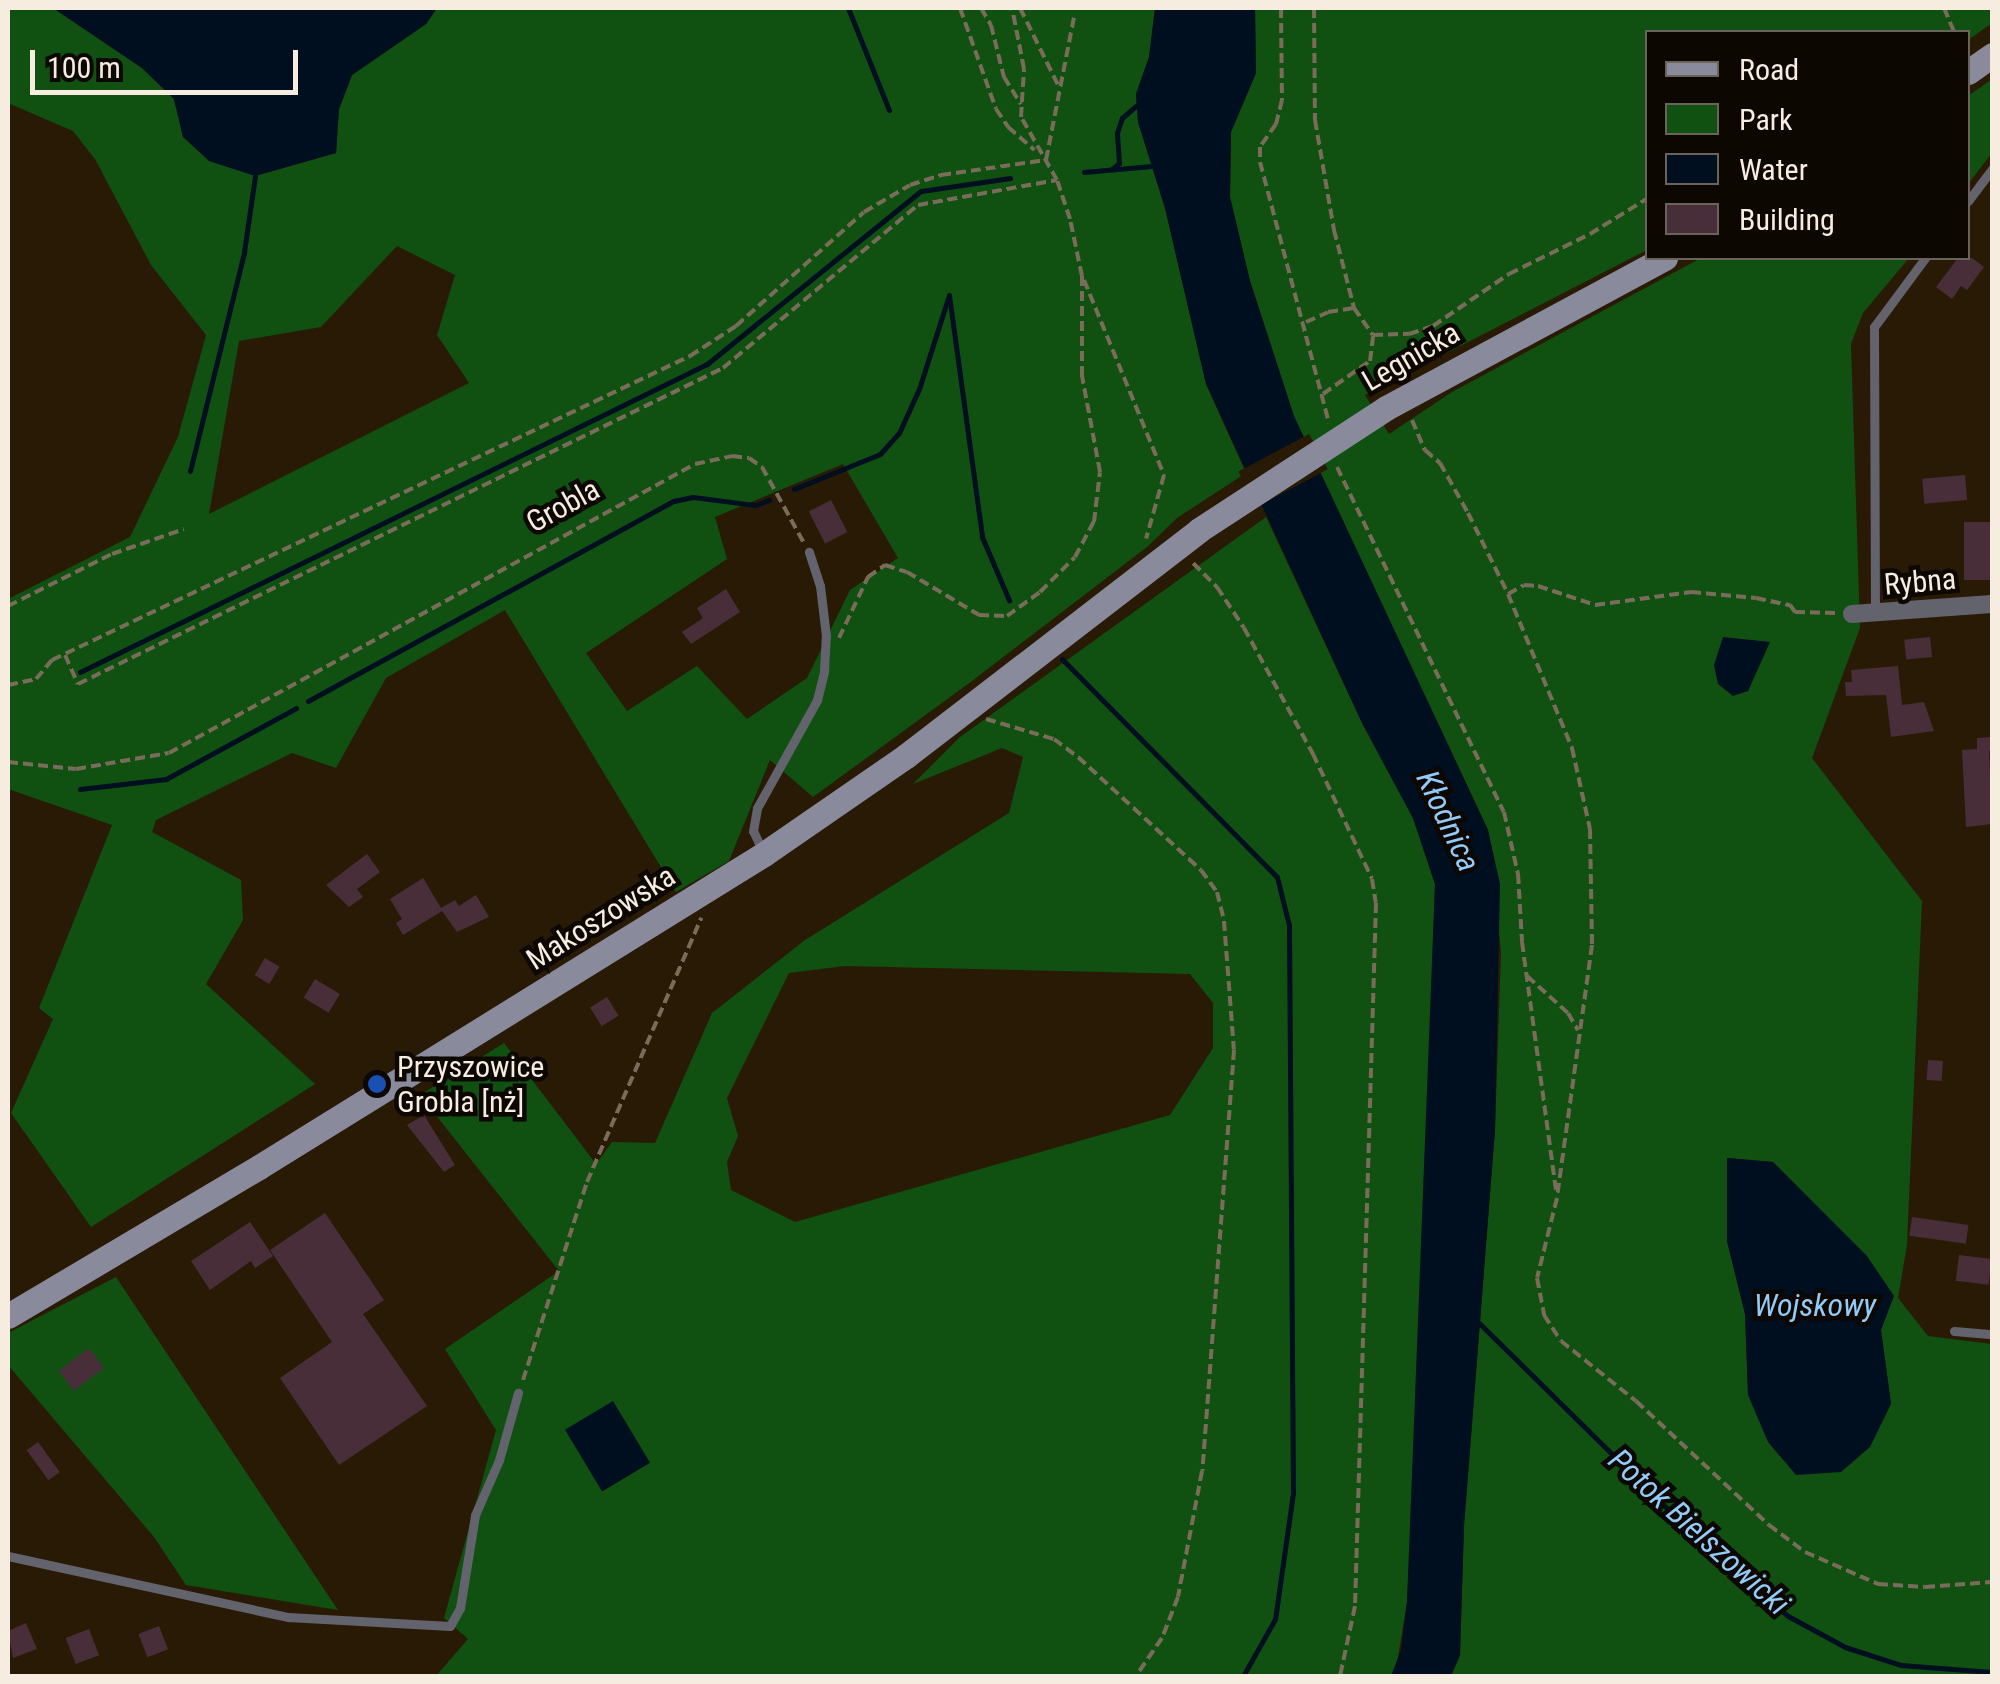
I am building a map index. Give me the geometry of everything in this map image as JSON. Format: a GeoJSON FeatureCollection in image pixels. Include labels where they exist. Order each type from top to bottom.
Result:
{"type":"FeatureCollection","features":[{"type":"Feature","properties":{"kind":"main road"},"geometry":{"type":"LineString","coordinates":[[1970,71],[1992,56]]}},
{"type":"Feature","properties":{"kind":"main road","name":"Legnicka"},"geometry":{"type":"LineString","coordinates":[[1199,530],[1397,410],[1662,260]]}},
{"type":"Feature","properties":{"kind":"main road","name":"Makoszowska"},"geometry":{"type":"LineString","coordinates":[[8,1316],[764,854],[962,714],[1199,530]]}},
{"type":"Feature","properties":{"kind":"street","name":"Rybna"},"geometry":{"type":"LineString","coordinates":[[1852,614],[1992,604]]}},
{"type":"Feature","properties":{"kind":"lane"},"geometry":{"type":"LineString","coordinates":[[1970,199],[1992,169]]}},
{"type":"Feature","properties":{"kind":"lane"},"geometry":{"type":"LineString","coordinates":[[1875,614],[1874,327],[1924,260]]}},
{"type":"Feature","properties":{"kind":"lane"},"geometry":{"type":"LineString","coordinates":[[764,854],[752,831],[753,820],[818,700],[825,652],[820,586],[809,552]]}},
{"type":"Feature","properties":{"kind":"lane"},"geometry":{"type":"LineString","coordinates":[[1954,1331],[1992,1334]]}},
{"type":"Feature","properties":{"kind":"lane"},"geometry":{"type":"LineString","coordinates":[[8,1556],[288,1617],[450,1626],[460,1608],[474,1515],[498,1460],[518,1394]]}},
{"type":"Feature","properties":{"kind":"path"},"geometry":{"type":"LineString","coordinates":[[960,8],[996,109],[1008,127],[1046,160]]}},
{"type":"Feature","properties":{"kind":"path"},"geometry":{"type":"LineString","coordinates":[[981,8],[991,25],[1004,77],[1021,104],[1032,144],[1057,180],[1082,276],[1164,475],[1146,540]]}},
{"type":"Feature","properties":{"kind":"path"},"geometry":{"type":"LineString","coordinates":[[1012,8],[1024,69],[1021,104]]}},
{"type":"Feature","properties":{"kind":"path"},"geometry":{"type":"LineString","coordinates":[[1020,8],[1060,89]]}},
{"type":"Feature","properties":{"kind":"path"},"geometry":{"type":"LineString","coordinates":[[1280,8],[1282,100],[1276,124],[1260,147],[1260,162],[1332,439]]}},
{"type":"Feature","properties":{"kind":"path"},"geometry":{"type":"LineString","coordinates":[[1314,8],[1314,120],[1334,230],[1354,308],[1373,335],[1370,361],[1323,394]]}},
{"type":"Feature","properties":{"kind":"path"},"geometry":{"type":"LineString","coordinates":[[1046,160],[1074,17]]}},
{"type":"Feature","properties":{"kind":"path"},"geometry":{"type":"LineString","coordinates":[[8,685],[36,679],[46,664],[690,356],[736,326],[864,212],[910,186],[941,175],[1046,160]]}},
{"type":"Feature","properties":{"kind":"path"},"geometry":{"type":"LineString","coordinates":[[64,656],[78,684],[723,368],[918,205],[1057,180]]}},
{"type":"Feature","properties":{"kind":"path"},"geometry":{"type":"LineString","coordinates":[[1373,335],[1409,334],[1433,326],[1510,274],[1590,234],[1645,200]]}},
{"type":"Feature","properties":{"kind":"path"},"geometry":{"type":"LineString","coordinates":[[825,652],[847,628],[874,570],[895,567],[962,607],[994,619],[1021,608],[1082,548],[1100,495],[1082,376],[1082,276]]}},
{"type":"Feature","properties":{"kind":"path"},"geometry":{"type":"LineString","coordinates":[[1304,323],[1328,312],[1354,308]]}},
{"type":"Feature","properties":{"kind":"path"},"geometry":{"type":"LineString","coordinates":[[1397,410],[1425,450],[1440,463],[1508,594],[1572,748],[1590,829],[1592,945],[1557,1198],[1538,1278],[1539,1300],[1561,1341],[1636,1401],[1769,1525],[1838,1570],[1878,1584],[1924,1587],[1992,1582]]}},
{"type":"Feature","properties":{"kind":"path"},"geometry":{"type":"LineString","coordinates":[[1335,454],[1338,469],[1504,812],[1518,874],[1526,974],[1557,1198]]}},
{"type":"Feature","properties":{"kind":"path","name":"Grobla"},"geometry":{"type":"LineString","coordinates":[[8,762],[76,769],[169,753],[695,464],[732,456],[749,458],[762,466],[809,552]]}},
{"type":"Feature","properties":{"kind":"path"},"geometry":{"type":"LineString","coordinates":[[8,606],[112,554],[184,529]]}},
{"type":"Feature","properties":{"kind":"path"},"geometry":{"type":"LineString","coordinates":[[1186,557],[1216,587],[1253,644],[1353,834],[1372,879],[1376,903],[1355,1606],[1340,1676]]}},
{"type":"Feature","properties":{"kind":"path"},"geometry":{"type":"LineString","coordinates":[[1508,594],[1524,585],[1538,586],[1595,606],[1690,592],[1773,601],[1790,605],[1795,612],[1852,614]]}},
{"type":"Feature","properties":{"kind":"path"},"geometry":{"type":"LineString","coordinates":[[962,714],[1026,728],[1054,739],[1078,757],[1201,870],[1218,892],[1224,921],[1234,1050],[1202,1470],[1178,1597],[1154,1652],[1136,1676]]}},
{"type":"Feature","properties":{"kind":"path"},"geometry":{"type":"LineString","coordinates":[[518,1394],[587,1182],[702,915],[705,892]]}},
{"type":"Feature","properties":{"kind":"path"},"geometry":{"type":"LineString","coordinates":[[1526,974],[1568,1013],[1580,1035]]}},
{"type":"Feature","properties":{"kind":"green space"},"geometry":{"type":"Polygon","coordinates":[[[8,8],[53,8],[142,68],[174,99],[183,137],[255,176],[336,153],[339,109],[352,75],[426,24],[437,8],[1155,8],[1149,57],[1136,94],[1138,122],[1165,208],[1206,384],[1246,473],[1177,518],[1147,547],[813,797],[770,760],[729,861],[676,892],[505,610],[386,678],[336,768],[292,753],[156,820],[152,832],[241,880],[243,920],[206,984],[315,1084],[91,1227],[11,1113],[53,1019],[39,1008],[112,825],[8,789],[8,599],[130,537],[178,437],[206,335],[151,265],[95,159],[73,131],[8,103],[8,8]],[[397,246],[321,327],[239,341],[209,514],[469,383],[437,335],[455,275],[397,246]],[[843,464],[715,517],[727,559],[586,653],[627,711],[697,666],[747,719],[807,678],[850,590],[898,558],[843,464]]]}},
{"type":"Feature","properties":{"kind":"green space"},"geometry":{"type":"Polygon","coordinates":[[[1255,8],[1992,8],[1992,23],[1970,39],[1970,30],[1645,30],[1645,251],[1365,395],[1389,434],[1452,392],[1697,260],[1907,260],[1863,313],[1851,344],[1860,628],[1812,758],[1922,901],[1907,1245],[1898,1298],[1928,1336],[1992,1344],[1992,1676],[1451,1676],[1460,1655],[1464,1526],[1495,1130],[1501,951],[1488,830],[1294,417],[1250,281],[1230,197],[1231,132],[1256,73],[1255,8]],[[1723,638],[1748,691],[1769,642],[1723,638]],[[1727,1158],[1727,1241],[1745,1314],[1748,1395],[1891,1404],[1881,1330],[1893,1296],[1866,1256],[1773,1162],[1727,1158]]]}},
{"type":"Feature","properties":{"kind":"green space"},"geometry":{"type":"Polygon","coordinates":[[[1992,79],[1992,153],[1970,181],[1970,95],[1992,79]]]}},
{"type":"Feature","properties":{"kind":"green space"},"geometry":{"type":"Polygon","coordinates":[[[1266,517],[1362,723],[1413,818],[1435,884],[1423,1277],[1407,1602],[1396,1669],[1391,1676],[436,1676],[468,1639],[444,1618],[496,1430],[445,1349],[559,1271],[420,1095],[504,1043],[596,1164],[612,1142],[655,1143],[712,1013],[805,940],[1009,813],[1023,757],[1002,748],[913,784],[960,737],[1266,517]],[[845,966],[789,973],[727,1098],[738,1136],[727,1162],[731,1190],[795,1222],[1170,1115],[1213,1048],[1213,1003],[1190,974],[845,966]]]}},
{"type":"Feature","properties":{"kind":"green space"},"geometry":{"type":"Polygon","coordinates":[[[116,1277],[338,1610],[186,1585],[154,1537],[8,1365],[8,1333],[116,1277]]]}},
{"type":"Feature","properties":{"kind":"water"},"geometry":{"type":"Polygon","coordinates":[[[53,8],[437,8],[426,24],[352,75],[339,109],[336,153],[255,176],[209,161],[183,137],[174,99],[142,68],[53,8]]]}},
{"type":"Feature","properties":{"kind":"water","name":"Kłodnica"},"geometry":{"type":"Polygon","coordinates":[[[1155,8],[1255,8],[1256,73],[1231,132],[1230,197],[1250,281],[1294,416],[1488,830],[1500,884],[1495,1130],[1464,1526],[1460,1655],[1451,1676],[1391,1676],[1401,1650],[1407,1602],[1435,884],[1413,818],[1362,723],[1206,384],[1165,208],[1138,122],[1136,94],[1149,57],[1155,8]]]}},
{"type":"Feature","properties":{"kind":"water"},"geometry":{"type":"Polygon","coordinates":[[[1723,637],[1770,642],[1748,691],[1733,696],[1718,684],[1714,665],[1723,637]]]}},
{"type":"Feature","properties":{"kind":"water","name":"Wojskowy"},"geometry":{"type":"Polygon","coordinates":[[[1727,1158],[1773,1162],[1867,1256],[1894,1296],[1881,1330],[1891,1404],[1870,1447],[1841,1472],[1796,1475],[1768,1442],[1748,1395],[1745,1314],[1727,1241],[1727,1158]]]}},
{"type":"Feature","properties":{"kind":"water"},"geometry":{"type":"Polygon","coordinates":[[[613,1401],[650,1463],[602,1492],[565,1430],[613,1401]]]}},
{"type":"Feature","properties":{"kind":"pier"},"geometry":{"type":"Polygon","coordinates":[[[1309,434],[1328,469],[1257,507],[1238,472],[1309,434]]]}},
{"type":"Feature","properties":{"kind":"building"},"geometry":{"type":"Polygon","coordinates":[[[1972,258],[1984,267],[1967,290],[1961,286],[1952,299],[1936,287],[1956,260],[1972,258]]]}},
{"type":"Feature","properties":{"kind":"building"},"geometry":{"type":"Polygon","coordinates":[[[1965,475],[1967,500],[1924,504],[1922,479],[1965,475]]]}},
{"type":"Feature","properties":{"kind":"building"},"geometry":{"type":"Polygon","coordinates":[[[831,500],[847,532],[825,543],[809,511],[831,500]]]}},
{"type":"Feature","properties":{"kind":"building"},"geometry":{"type":"Polygon","coordinates":[[[1964,522],[1992,522],[1992,580],[1964,580],[1964,522]]]}},
{"type":"Feature","properties":{"kind":"building"},"geometry":{"type":"Polygon","coordinates":[[[726,589],[740,612],[691,644],[682,632],[703,618],[697,608],[726,589]]]}},
{"type":"Feature","properties":{"kind":"building"},"geometry":{"type":"Polygon","coordinates":[[[1930,637],[1932,657],[1906,660],[1904,640],[1930,637]]]}},
{"type":"Feature","properties":{"kind":"building"},"geometry":{"type":"Polygon","coordinates":[[[1898,666],[1902,705],[1924,702],[1934,731],[1891,737],[1886,695],[1846,696],[1845,682],[1852,682],[1851,670],[1898,666]]]}},
{"type":"Feature","properties":{"kind":"building"},"geometry":{"type":"Polygon","coordinates":[[[1992,737],[1992,824],[1966,827],[1962,750],[1977,749],[1977,738],[1992,737]]]}},
{"type":"Feature","properties":{"kind":"building"},"geometry":{"type":"Polygon","coordinates":[[[367,854],[380,872],[357,889],[363,897],[349,907],[326,885],[367,854]]]}},
{"type":"Feature","properties":{"kind":"building"},"geometry":{"type":"Polygon","coordinates":[[[423,878],[441,908],[455,900],[459,906],[476,895],[489,917],[457,932],[442,911],[403,935],[396,923],[402,919],[390,899],[423,878]]]}},
{"type":"Feature","properties":{"kind":"building"},"geometry":{"type":"Polygon","coordinates":[[[265,958],[280,967],[269,984],[255,975],[265,958]]]}},
{"type":"Feature","properties":{"kind":"building"},"geometry":{"type":"Polygon","coordinates":[[[315,979],[340,994],[329,1013],[304,998],[315,979]]]}},
{"type":"Feature","properties":{"kind":"building"},"geometry":{"type":"Polygon","coordinates":[[[607,997],[619,1016],[602,1026],[590,1008],[607,997]]]}},
{"type":"Feature","properties":{"kind":"building"},"geometry":{"type":"Polygon","coordinates":[[[1928,1060],[1943,1061],[1942,1081],[1927,1080],[1928,1060]]]}},
{"type":"Feature","properties":{"kind":"building"},"geometry":{"type":"Polygon","coordinates":[[[424,1115],[455,1165],[444,1172],[407,1125],[424,1115]]]}},
{"type":"Feature","properties":{"kind":"building"},"geometry":{"type":"Polygon","coordinates":[[[325,1213],[384,1300],[363,1314],[427,1406],[339,1465],[280,1378],[332,1342],[270,1250],[325,1213]]]}},
{"type":"Feature","properties":{"kind":"building"},"geometry":{"type":"Polygon","coordinates":[[[1912,1217],[1968,1225],[1966,1244],[1909,1236],[1912,1217]]]}},
{"type":"Feature","properties":{"kind":"building"},"geometry":{"type":"Polygon","coordinates":[[[250,1222],[273,1256],[255,1268],[251,1261],[210,1290],[191,1261],[250,1222]]]}},
{"type":"Feature","properties":{"kind":"building"},"geometry":{"type":"Polygon","coordinates":[[[1959,1255],[1992,1259],[1989,1285],[1956,1281],[1959,1255]]]}},
{"type":"Feature","properties":{"kind":"building"},"geometry":{"type":"Polygon","coordinates":[[[89,1348],[104,1368],[74,1391],[59,1371],[89,1348]]]}},
{"type":"Feature","properties":{"kind":"building"},"geometry":{"type":"Polygon","coordinates":[[[38,1442],[60,1472],[48,1480],[27,1450],[38,1442]]]}},
{"type":"Feature","properties":{"kind":"building"},"geometry":{"type":"Polygon","coordinates":[[[26,1623],[37,1649],[13,1658],[8,1631],[26,1623]]]}},
{"type":"Feature","properties":{"kind":"building"},"geometry":{"type":"Polygon","coordinates":[[[159,1626],[168,1649],[147,1657],[138,1634],[159,1626]]]}},
{"type":"Feature","properties":{"kind":"building"},"geometry":{"type":"Polygon","coordinates":[[[89,1629],[99,1655],[76,1664],[66,1638],[89,1629]]]}},
{"type":"Feature","properties":{"kind":"waterway"},"geometry":{"type":"LineString","coordinates":[[848,8],[889,110]]}},
{"type":"Feature","properties":{"kind":"waterway"},"geometry":{"type":"LineString","coordinates":[[1112,169],[1119,163],[1117,133],[1122,118],[1137,105]]}},
{"type":"Feature","properties":{"kind":"waterway"},"geometry":{"type":"LineString","coordinates":[[1084,172],[1152,166]]}},
{"type":"Feature","properties":{"kind":"waterway"},"geometry":{"type":"LineString","coordinates":[[190,471],[244,252],[255,176]]}},
{"type":"Feature","properties":{"kind":"waterway"},"geometry":{"type":"LineString","coordinates":[[80,672],[707,364],[921,191],[1010,178]]}},
{"type":"Feature","properties":{"kind":"waterway"},"geometry":{"type":"LineString","coordinates":[[949,295],[982,537],[1009,600]]}},
{"type":"Feature","properties":{"kind":"waterway"},"geometry":{"type":"LineString","coordinates":[[794,489],[880,454],[899,433],[919,389],[948,298]]}},
{"type":"Feature","properties":{"kind":"waterway"},"geometry":{"type":"LineString","coordinates":[[308,701],[674,501],[693,497],[755,505],[769,500]]}},
{"type":"Feature","properties":{"kind":"waterway"},"geometry":{"type":"LineString","coordinates":[[1062,659],[1277,877],[1289,925],[1293,1493],[1275,1619],[1243,1676]]}},
{"type":"Feature","properties":{"kind":"waterway"},"geometry":{"type":"LineString","coordinates":[[80,789],[166,779],[296,708]]}},
{"type":"Feature","properties":{"kind":"waterway","name":"Potok Bielszowicki"},"geometry":{"type":"LineString","coordinates":[[1475,1319],[1713,1554],[1788,1616],[1845,1647],[1901,1665],[1992,1672]]}},
{"type":"Feature","properties":{"kind":"place","name":"Przyszowice Grobla [nż]"},"geometry":{"type":"Point","coordinates":[377,1084]}}]}
